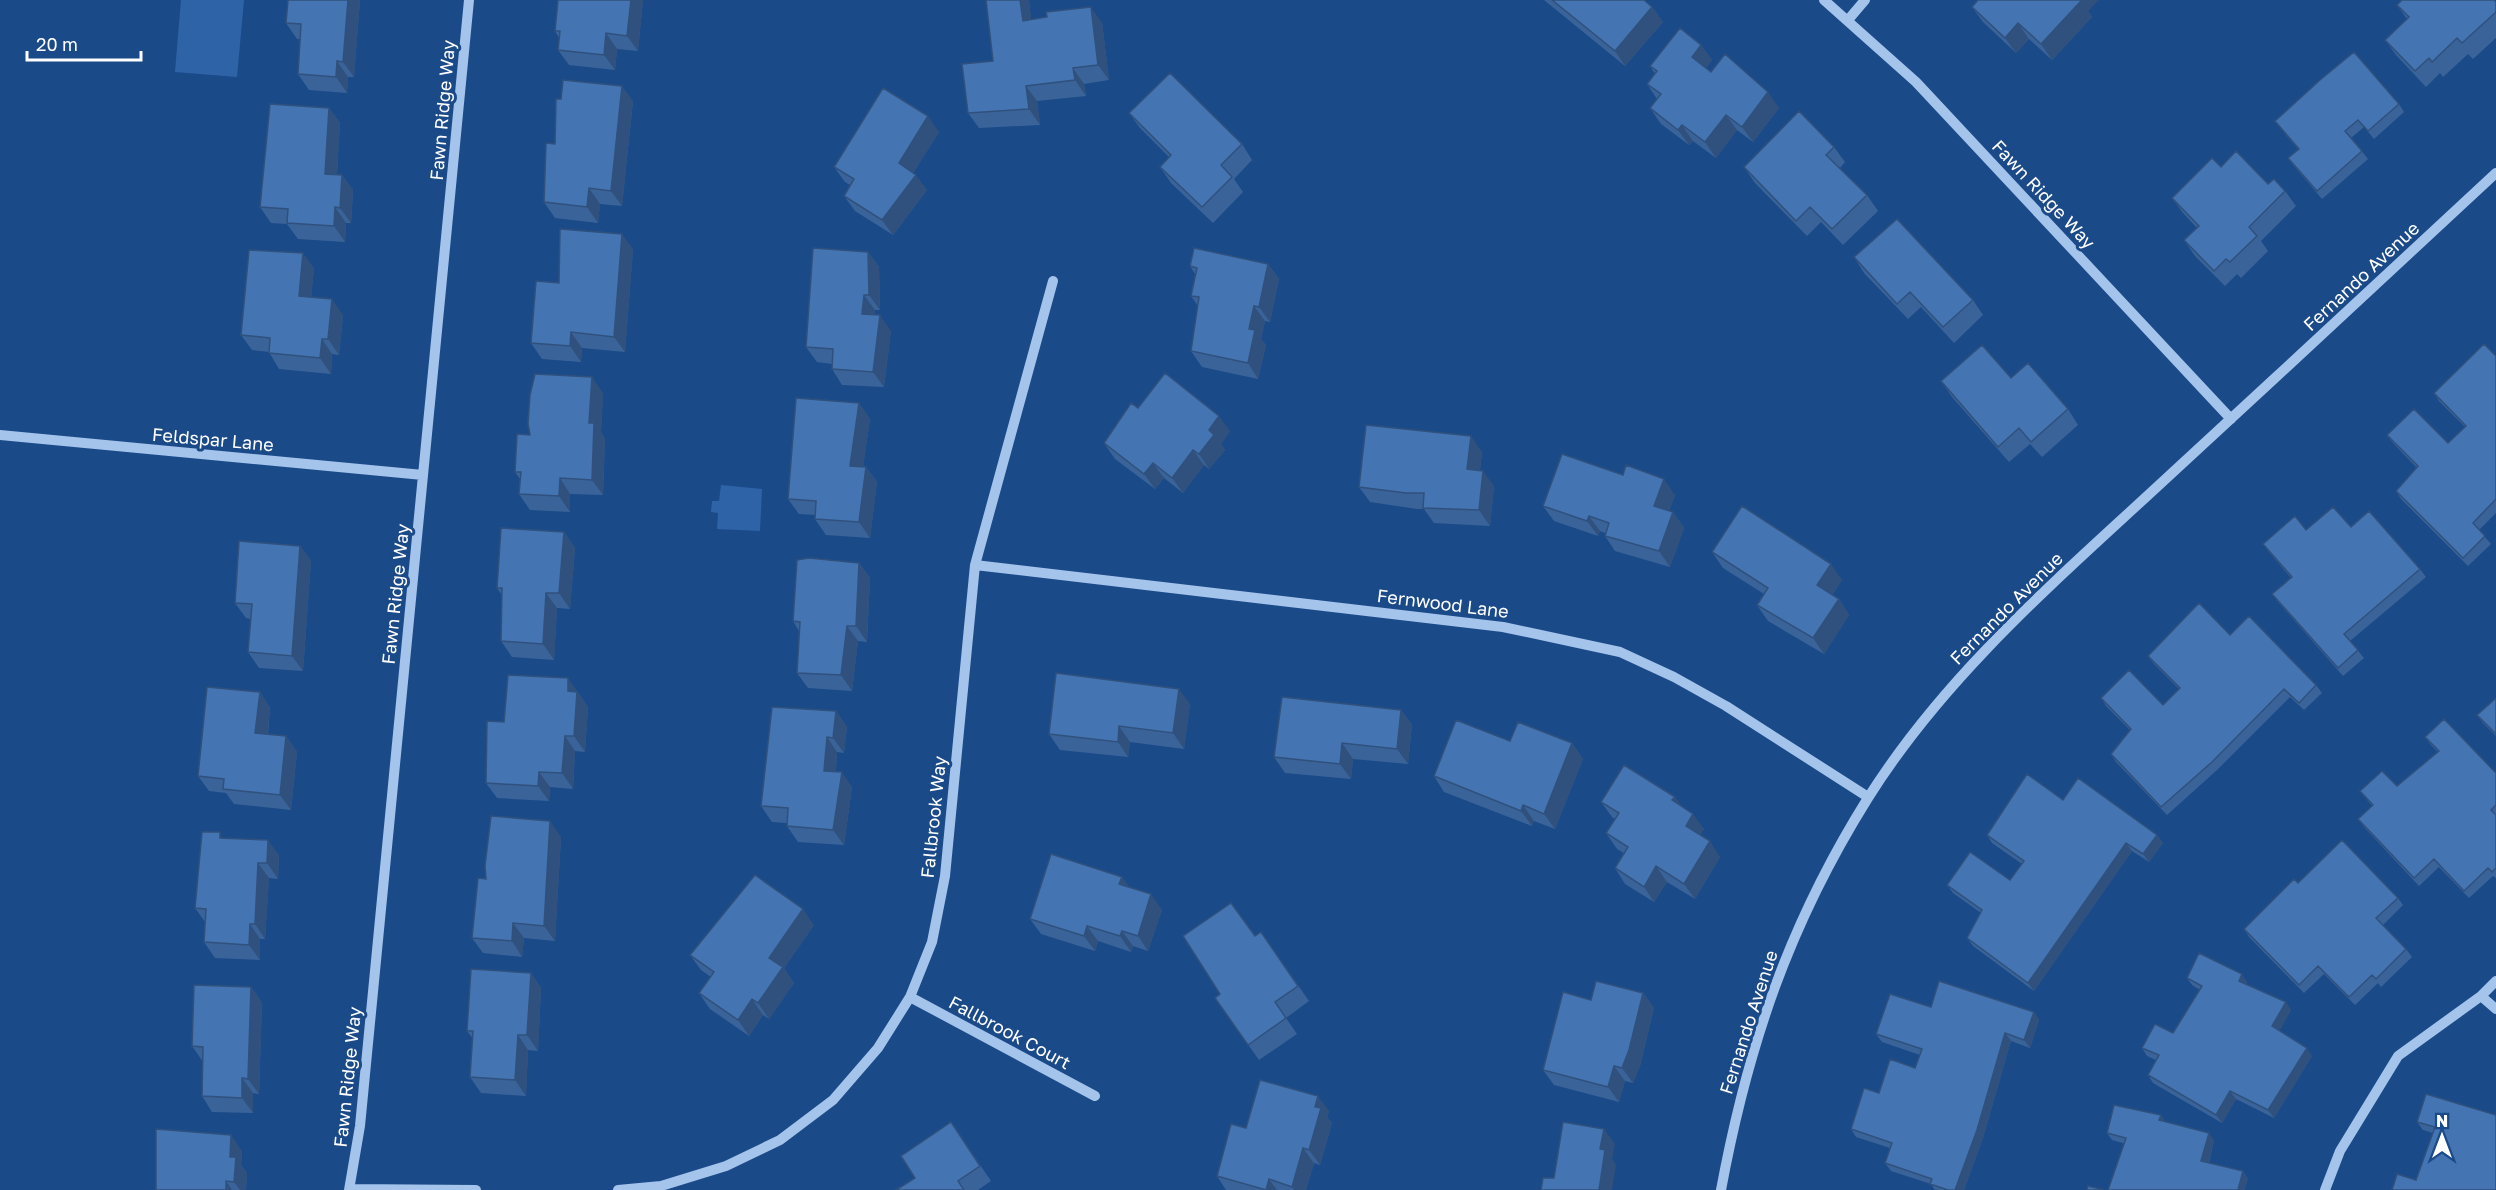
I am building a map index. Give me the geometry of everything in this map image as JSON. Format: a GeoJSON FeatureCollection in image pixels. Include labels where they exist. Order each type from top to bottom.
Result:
{"type":"FeatureCollection","features":[{"type":"Feature","properties":{"kind":"street","name":"Fawn Ridge Way"},"geometry":{"type":"LineString","coordinates":[[350,1190],[360,1126],[469,0]]}},
{"type":"Feature","properties":{"kind":"street","name":"Fawn Ridge Way"},"geometry":{"type":"LineString","coordinates":[[1824,0],[1916,82],[2230,419]]}},
{"type":"Feature","properties":{"kind":"street"},"geometry":{"type":"LineString","coordinates":[[1848,20],[1865,0]]}},
{"type":"Feature","properties":{"kind":"street","name":"Fernando Avenue"},"geometry":{"type":"LineString","coordinates":[[1721,1190],[1733,1126],[1750,1057],[1772,992],[1803,915],[1868,797],[1944,694],[2032,603],[2496,173]]}},
{"type":"Feature","properties":{"kind":"street","name":"Fallbrook Way"},"geometry":{"type":"LineString","coordinates":[[618,1190],[661,1186],[726,1166],[780,1140],[833,1100],[878,1048],[910,997],[932,942],[945,876],[975,565],[1053,281]]}},
{"type":"Feature","properties":{"kind":"street","name":"Feldspar Lane"},"geometry":{"type":"LineString","coordinates":[[0,435],[423,475]]}},
{"type":"Feature","properties":{"kind":"street","name":"Fernwood Lane"},"geometry":{"type":"LineString","coordinates":[[975,565],[1503,627],[1620,652],[1674,677],[1726,706],[1868,797]]}},
{"type":"Feature","properties":{"kind":"street"},"geometry":{"type":"LineString","coordinates":[[2325,1190],[2340,1151],[2398,1056],[2481,996],[2496,981]]}},
{"type":"Feature","properties":{"kind":"street"},"geometry":{"type":"LineString","coordinates":[[2481,996],[2496,1009]]}},
{"type":"Feature","properties":{"kind":"street","name":"Fallbrook Court"},"geometry":{"type":"LineString","coordinates":[[910,997],[1095,1096]]}},
{"type":"Feature","properties":{"kind":"street"},"geometry":{"type":"LineString","coordinates":[[350,1190],[476,1190]]}},
{"type":"Feature","properties":{"kind":"shaded area"},"geometry":{"type":"Polygon","coordinates":[[[181,0],[244,0],[237,77],[175,72],[181,0]]]}},
{"type":"Feature","properties":{"kind":"shaded area"},"geometry":{"type":"Polygon","coordinates":[[[721,485],[762,489],[760,531],[717,529],[718,513],[711,512],[712,501],[719,501],[721,485]]]}},
{"type":"Feature","properties":{"kind":"building"},"geometry":{"type":"Polygon","coordinates":[[[288,0],[348,0],[343,62],[337,61],[336,77],[298,74],[301,24],[286,23],[288,0]]]}},
{"type":"Feature","properties":{"kind":"building"},"geometry":{"type":"Polygon","coordinates":[[[558,0],[631,0],[627,36],[606,33],[604,55],[558,50],[560,31],[555,31],[558,0]]]}},
{"type":"Feature","properties":{"kind":"building"},"geometry":{"type":"Polygon","coordinates":[[[986,0],[1020,0],[1023,21],[1047,17],[1046,12],[1091,7],[1098,65],[1073,68],[1075,80],[1026,86],[1029,109],[968,113],[962,64],[993,61],[986,0]]]}},
{"type":"Feature","properties":{"kind":"building"},"geometry":{"type":"Polygon","coordinates":[[[1552,0],[1644,0],[1652,7],[1615,51],[1552,0]]]}},
{"type":"Feature","properties":{"kind":"building"},"geometry":{"type":"Polygon","coordinates":[[[1978,0],[2081,1],[2041,44],[2018,23],[2005,38],[1972,7],[1978,0]]]}},
{"type":"Feature","properties":{"kind":"building"},"geometry":{"type":"Polygon","coordinates":[[[2402,0],[2494,0],[2496,12],[2462,43],[2457,38],[2432,62],[2429,58],[2415,71],[2385,40],[2409,17],[2397,5],[2402,0]]]}},
{"type":"Feature","properties":{"kind":"building"},"geometry":{"type":"Polygon","coordinates":[[[1680,28],[1701,45],[1692,57],[1711,72],[1725,54],[1768,92],[1742,127],[1726,115],[1705,142],[1682,125],[1678,130],[1650,108],[1661,94],[1647,84],[1657,71],[1650,66],[1680,28]]]}},
{"type":"Feature","properties":{"kind":"building"},"geometry":{"type":"Polygon","coordinates":[[[2354,52],[2399,104],[2368,131],[2358,120],[2345,131],[2362,151],[2317,191],[2288,158],[2299,149],[2275,121],[2354,52]]]}},
{"type":"Feature","properties":{"kind":"building"},"geometry":{"type":"Polygon","coordinates":[[[1170,73],[1242,144],[1221,165],[1232,177],[1202,207],[1160,167],[1171,155],[1129,113],[1170,73]]]}},
{"type":"Feature","properties":{"kind":"building"},"geometry":{"type":"Polygon","coordinates":[[[563,80],[622,86],[611,191],[589,188],[587,207],[544,202],[546,143],[555,144],[556,99],[561,99],[563,80]]]}},
{"type":"Feature","properties":{"kind":"building"},"geometry":{"type":"Polygon","coordinates":[[[883,88],[928,116],[899,163],[916,175],[882,220],[844,196],[854,179],[834,167],[883,88]]]}},
{"type":"Feature","properties":{"kind":"building"},"geometry":{"type":"Polygon","coordinates":[[[270,104],[329,108],[325,174],[342,175],[340,208],[335,207],[334,226],[287,223],[288,209],[260,207],[270,104]]]}},
{"type":"Feature","properties":{"kind":"building"},"geometry":{"type":"Polygon","coordinates":[[[1799,111],[1834,147],[1826,155],[1867,195],[1832,229],[1810,207],[1796,221],[1744,167],[1799,111]]]}},
{"type":"Feature","properties":{"kind":"building"},"geometry":{"type":"Polygon","coordinates":[[[2236,151],[2268,184],[2274,179],[2285,191],[2249,227],[2257,236],[2230,262],[2226,259],[2214,271],[2184,240],[2199,226],[2172,198],[2212,158],[2221,167],[2236,151]]]}},
{"type":"Feature","properties":{"kind":"building"},"geometry":{"type":"Polygon","coordinates":[[[1897,219],[1973,300],[1943,327],[1910,292],[1897,304],[1854,257],[1897,219]]]}},
{"type":"Feature","properties":{"kind":"building"},"geometry":{"type":"Polygon","coordinates":[[[560,229],[622,234],[614,337],[571,332],[570,346],[531,343],[536,281],[559,283],[560,229]]]}},
{"type":"Feature","properties":{"kind":"building"},"geometry":{"type":"Polygon","coordinates":[[[813,248],[868,252],[869,295],[864,295],[862,314],[880,315],[873,372],[832,369],[833,349],[806,347],[813,248]]]}},
{"type":"Feature","properties":{"kind":"building"},"geometry":{"type":"Polygon","coordinates":[[[1194,248],[1268,264],[1259,307],[1254,306],[1249,329],[1255,330],[1248,363],[1191,351],[1199,297],[1191,296],[1197,268],[1190,266],[1194,248]]]}},
{"type":"Feature","properties":{"kind":"building"},"geometry":{"type":"Polygon","coordinates":[[[249,250],[303,253],[299,296],[332,299],[328,339],[322,339],[320,358],[269,353],[270,338],[241,335],[249,250]]]}},
{"type":"Feature","properties":{"kind":"building"},"geometry":{"type":"Polygon","coordinates":[[[2484,344],[2496,356],[2496,499],[2473,523],[2485,536],[2463,558],[2396,491],[2418,466],[2387,435],[2414,409],[2448,443],[2466,426],[2434,393],[2484,344]]]}},
{"type":"Feature","properties":{"kind":"building"},"geometry":{"type":"Polygon","coordinates":[[[1982,345],[2011,378],[2028,363],[2068,409],[2031,442],[2019,428],[1998,447],[1941,381],[1982,345]]]}},
{"type":"Feature","properties":{"kind":"building"},"geometry":{"type":"Polygon","coordinates":[[[1165,373],[1219,416],[1209,430],[1214,435],[1199,454],[1193,450],[1172,478],[1153,463],[1144,474],[1104,443],[1131,403],[1138,408],[1165,373]]]}},
{"type":"Feature","properties":{"kind":"building"},"geometry":{"type":"Polygon","coordinates":[[[535,374],[592,377],[589,423],[594,423],[592,480],[560,478],[559,496],[519,494],[521,472],[515,472],[517,434],[530,435],[528,424],[530,395],[535,374]]]}},
{"type":"Feature","properties":{"kind":"building"},"geometry":{"type":"Polygon","coordinates":[[[796,398],[859,403],[850,466],[866,467],[859,522],[815,519],[816,501],[788,499],[796,398]]]}},
{"type":"Feature","properties":{"kind":"building"},"geometry":{"type":"Polygon","coordinates":[[[1366,425],[1471,436],[1467,469],[1483,471],[1479,510],[1423,508],[1424,493],[1359,487],[1366,425]]]}},
{"type":"Feature","properties":{"kind":"building"},"geometry":{"type":"Polygon","coordinates":[[[1562,454],[1623,475],[1626,465],[1664,479],[1654,506],[1673,512],[1659,551],[1605,536],[1609,523],[1589,516],[1587,521],[1543,506],[1562,454]]]}},
{"type":"Feature","properties":{"kind":"building"},"geometry":{"type":"Polygon","coordinates":[[[1742,506],[1831,564],[1817,585],[1839,599],[1813,638],[1757,605],[1768,588],[1712,552],[1742,506]]]}},
{"type":"Feature","properties":{"kind":"building"},"geometry":{"type":"Polygon","coordinates":[[[2333,507],[2351,527],[2369,511],[2420,569],[2344,634],[2358,650],[2338,668],[2272,594],[2292,577],[2263,544],[2295,516],[2306,530],[2333,507]]]}},
{"type":"Feature","properties":{"kind":"building"},"geometry":{"type":"Polygon","coordinates":[[[501,528],[564,532],[559,593],[546,593],[543,644],[501,641],[502,588],[497,588],[501,528]]]}},
{"type":"Feature","properties":{"kind":"building"},"geometry":{"type":"Polygon","coordinates":[[[239,541],[300,546],[292,656],[248,652],[252,604],[235,603],[239,541]]]}},
{"type":"Feature","properties":{"kind":"building"},"geometry":{"type":"Polygon","coordinates":[[[809,558],[859,563],[856,626],[847,626],[841,675],[797,673],[800,622],[793,621],[797,560],[809,558]]]}},
{"type":"Feature","properties":{"kind":"building"},"geometry":{"type":"Polygon","coordinates":[[[2199,603],[2230,635],[2249,616],[2316,685],[2299,703],[2284,689],[2212,762],[2161,807],[2111,754],[2131,729],[2101,698],[2129,670],[2163,705],[2180,688],[2148,656],[2199,603]]]}},
{"type":"Feature","properties":{"kind":"building"},"geometry":{"type":"Polygon","coordinates":[[[1056,673],[1179,689],[1173,733],[1119,726],[1118,742],[1049,734],[1056,673]]]}},
{"type":"Feature","properties":{"kind":"building"},"geometry":{"type":"Polygon","coordinates":[[[508,675],[568,678],[568,691],[577,692],[574,736],[565,736],[562,773],[539,772],[538,786],[486,783],[487,721],[504,722],[508,675]]]}},
{"type":"Feature","properties":{"kind":"building"},"geometry":{"type":"Polygon","coordinates":[[[207,687],[260,692],[255,733],[286,736],[280,795],[223,789],[224,779],[198,776],[207,687]]]}},
{"type":"Feature","properties":{"kind":"building"},"geometry":{"type":"Polygon","coordinates":[[[1282,697],[1401,710],[1397,749],[1342,743],[1340,764],[1274,757],[1282,697]]]}},
{"type":"Feature","properties":{"kind":"building"},"geometry":{"type":"Polygon","coordinates":[[[2496,698],[2496,734],[2477,715],[2496,698]]]}},
{"type":"Feature","properties":{"kind":"building"},"geometry":{"type":"Polygon","coordinates":[[[772,707],[836,711],[833,738],[827,737],[824,771],[842,772],[833,830],[787,826],[788,808],[761,806],[772,707]]]}},
{"type":"Feature","properties":{"kind":"building"},"geometry":{"type":"Polygon","coordinates":[[[2444,719],[2496,773],[2496,805],[2491,810],[2496,815],[2496,868],[2492,872],[2488,868],[2464,891],[2434,859],[2414,878],[2358,819],[2373,805],[2360,791],[2382,771],[2397,786],[2439,751],[2425,737],[2444,719]]]}},
{"type":"Feature","properties":{"kind":"building"},"geometry":{"type":"Polygon","coordinates":[[[1456,720],[1510,741],[1518,722],[1572,743],[1544,814],[1523,805],[1521,811],[1434,776],[1456,720]]]}},
{"type":"Feature","properties":{"kind":"building"},"geometry":{"type":"Polygon","coordinates":[[[1624,765],[1675,797],[1672,800],[1693,814],[1686,826],[1710,841],[1684,884],[1656,866],[1644,887],[1615,868],[1628,847],[1606,833],[1619,813],[1601,802],[1624,765]]]}},
{"type":"Feature","properties":{"kind":"building"},"geometry":{"type":"Polygon","coordinates":[[[2027,774],[2063,800],[2078,778],[2157,835],[2143,854],[2126,843],[2028,983],[1967,938],[1982,910],[1947,885],[1970,852],[2010,880],[2024,861],[1987,835],[2027,774]]]}},
{"type":"Feature","properties":{"kind":"building"},"geometry":{"type":"Polygon","coordinates":[[[491,816],[550,821],[544,926],[513,923],[512,941],[472,938],[478,878],[486,879],[485,866],[491,816]]]}},
{"type":"Feature","properties":{"kind":"building"},"geometry":{"type":"Polygon","coordinates":[[[202,832],[220,832],[220,838],[268,840],[267,863],[258,863],[255,924],[250,924],[249,945],[204,942],[206,909],[195,908],[202,832]]]}},
{"type":"Feature","properties":{"kind":"building"},"geometry":{"type":"Polygon","coordinates":[[[2342,840],[2398,898],[2376,918],[2406,949],[2376,979],[2372,975],[2349,997],[2318,966],[2299,985],[2244,929],[2294,879],[2298,883],[2342,840]]]}},
{"type":"Feature","properties":{"kind":"building"},"geometry":{"type":"Polygon","coordinates":[[[1051,854],[1122,877],[1119,884],[1151,894],[1138,936],[1122,931],[1120,936],[1087,926],[1084,936],[1030,919],[1051,854]]]}},
{"type":"Feature","properties":{"kind":"building"},"geometry":{"type":"Polygon","coordinates":[[[755,875],[803,909],[769,958],[783,967],[758,1003],[752,999],[738,1020],[699,993],[714,972],[690,955],[755,875]]]}},
{"type":"Feature","properties":{"kind":"building"},"geometry":{"type":"Polygon","coordinates":[[[1231,903],[1255,936],[1261,932],[1298,986],[1275,1002],[1286,1018],[1248,1045],[1215,998],[1220,994],[1183,936],[1231,903]]]}},
{"type":"Feature","properties":{"kind":"building"},"geometry":{"type":"Polygon","coordinates":[[[2199,953],[2242,974],[2239,981],[2286,1002],[2272,1026],[2307,1048],[2268,1110],[2230,1091],[2216,1115],[2148,1075],[2159,1055],[2142,1048],[2155,1024],[2173,1033],[2202,986],[2187,978],[2199,953]]]}},
{"type":"Feature","properties":{"kind":"building"},"geometry":{"type":"Polygon","coordinates":[[[471,969],[531,973],[527,1035],[518,1035],[515,1080],[470,1077],[473,1031],[467,1031],[471,969]]]}},
{"type":"Feature","properties":{"kind":"building"},"geometry":{"type":"Polygon","coordinates":[[[1596,981],[1643,993],[1629,1050],[1622,1068],[1614,1066],[1608,1087],[1543,1070],[1563,992],[1591,1000],[1596,981]]]}},
{"type":"Feature","properties":{"kind":"building"},"geometry":{"type":"Polygon","coordinates":[[[1939,981],[2034,1012],[2024,1040],[2005,1033],[1977,1130],[1955,1190],[1930,1184],[1932,1179],[1885,1163],[1892,1143],[1851,1129],[1864,1088],[1879,1093],[1890,1059],[1915,1068],[1922,1049],[1876,1034],[1890,994],[1931,1007],[1939,981]]]}},
{"type":"Feature","properties":{"kind":"building"},"geometry":{"type":"Polygon","coordinates":[[[194,985],[251,987],[248,1079],[242,1078],[242,1098],[202,1096],[203,1047],[192,1046],[194,985]]]}},
{"type":"Feature","properties":{"kind":"building"},"geometry":{"type":"Polygon","coordinates":[[[1260,1080],[1318,1096],[1315,1107],[1321,1108],[1309,1150],[1303,1148],[1292,1187],[1269,1179],[1266,1190],[1217,1176],[1231,1124],[1246,1128],[1260,1080]]]}},
{"type":"Feature","properties":{"kind":"building"},"geometry":{"type":"Polygon","coordinates":[[[2426,1094],[2496,1115],[2496,1190],[2392,1190],[2397,1174],[2416,1180],[2435,1127],[2417,1122],[2426,1094]]]}},
{"type":"Feature","properties":{"kind":"building"},"geometry":{"type":"Polygon","coordinates":[[[2114,1105],[2161,1115],[2159,1120],[2209,1133],[2201,1161],[2243,1171],[2238,1190],[2108,1190],[2126,1138],[2107,1133],[2114,1105]]]}},
{"type":"Feature","properties":{"kind":"building"},"geometry":{"type":"Polygon","coordinates":[[[951,1122],[980,1166],[958,1181],[964,1190],[896,1190],[915,1178],[901,1156],[951,1122]]]}},
{"type":"Feature","properties":{"kind":"building"},"geometry":{"type":"Polygon","coordinates":[[[1563,1122],[1604,1129],[1600,1149],[1605,1150],[1599,1190],[1541,1190],[1543,1178],[1554,1178],[1563,1122]]]}},
{"type":"Feature","properties":{"kind":"building"},"geometry":{"type":"Polygon","coordinates":[[[156,1129],[231,1135],[230,1157],[236,1157],[234,1182],[226,1181],[226,1190],[156,1190],[156,1129]]]}},
{"type":"Feature","properties":{"kind":"building"},"geometry":{"type":"Polygon","coordinates":[[[2088,1186],[2104,1190],[2087,1190],[2088,1186]]]}}]}
